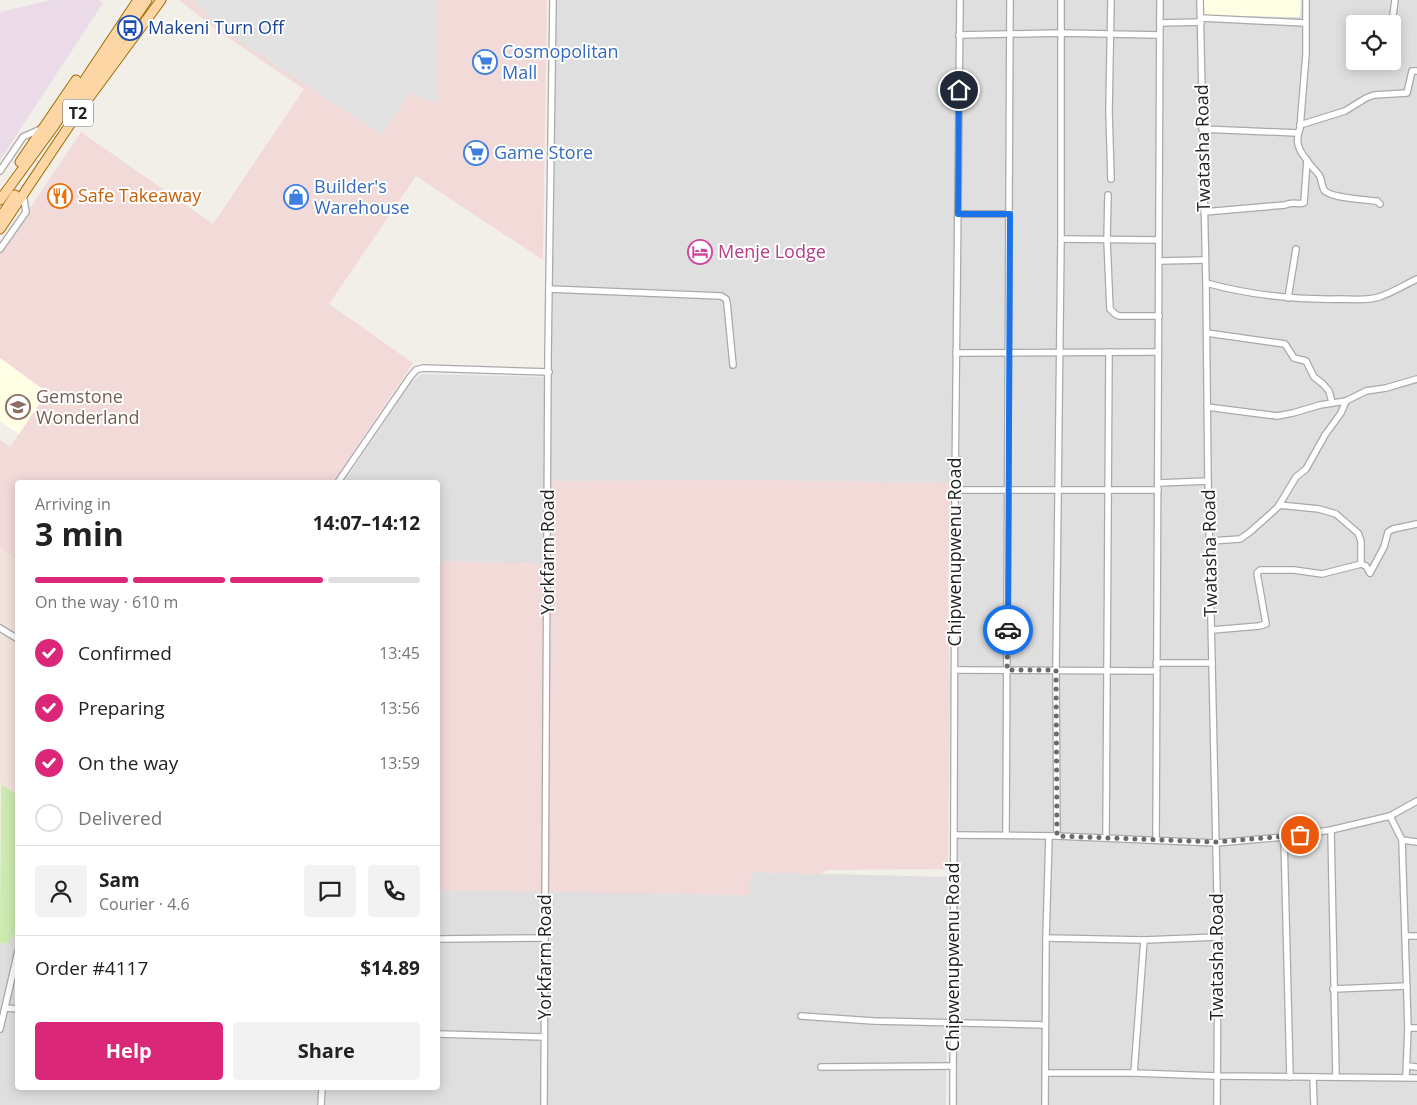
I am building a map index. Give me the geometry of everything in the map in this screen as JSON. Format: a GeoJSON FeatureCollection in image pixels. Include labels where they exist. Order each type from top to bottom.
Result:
{"type":"FeatureCollection","features":[{"type":"Feature","properties":{"kind":"main road","name":"T2"},"geometry":{"type":"LineString","coordinates":[[0,200],[127,22],[147,0]]}},
{"type":"Feature","properties":{"kind":"main road","name":"T2"},"geometry":{"type":"LineString","coordinates":[[0,229],[77,114],[161,0]]}},
{"type":"Feature","properties":{"kind":"main road","name":"T2"},"geometry":{"type":"LineString","coordinates":[[0,218],[51,145],[127,22],[131,1]]}},
{"type":"Feature","properties":{"kind":"main road","name":"T2"},"geometry":{"type":"LineString","coordinates":[[0,191],[131,1]]}},
{"type":"Feature","properties":{"kind":"street","name":"Yorkfarm Road"},"geometry":{"type":"LineString","coordinates":[[544,1105],[549,289],[553,0]]}},
{"type":"Feature","properties":{"kind":"street","name":"Chipwenupwenu Road"},"geometry":{"type":"LineString","coordinates":[[952,1105],[960,0]]}},
{"type":"Feature","properties":{"kind":"street"},"geometry":{"type":"LineString","coordinates":[[1006,835],[1010,354],[1010,0]]}},
{"type":"Feature","properties":{"kind":"street"},"geometry":{"type":"LineString","coordinates":[[1057,836],[1056,670],[1061,239],[1061,0]]}},
{"type":"Feature","properties":{"kind":"street"},"geometry":{"type":"LineString","coordinates":[[1111,0],[1110,135],[1112,178]]}},
{"type":"Feature","properties":{"kind":"street"},"geometry":{"type":"LineString","coordinates":[[1156,839],[1160,0]]}},
{"type":"Feature","properties":{"kind":"street","name":"Twatasha Road"},"geometry":{"type":"LineString","coordinates":[[1200,0],[1218,937],[1217,1105]]}},
{"type":"Feature","properties":{"kind":"street"},"geometry":{"type":"LineString","coordinates":[[1306,0],[1305,62],[1298,147],[1309,165],[1318,174],[1324,190],[1328,193],[1336,196],[1377,201],[1380,204]]}},
{"type":"Feature","properties":{"kind":"street"},"geometry":{"type":"LineString","coordinates":[[1393,15],[1395,0]]}},
{"type":"Feature","properties":{"kind":"street"},"geometry":{"type":"LineString","coordinates":[[1160,22],[1200,20],[1305,23]]}},
{"type":"Feature","properties":{"kind":"street"},"geometry":{"type":"LineString","coordinates":[[960,35],[1060,33],[1159,35]]}},
{"type":"Feature","properties":{"kind":"street"},"geometry":{"type":"LineString","coordinates":[[1300,125],[1345,111],[1374,95],[1407,93],[1412,71],[1417,71]]}},
{"type":"Feature","properties":{"kind":"street"},"geometry":{"type":"LineString","coordinates":[[0,171],[23,138],[44,127]]}},
{"type":"Feature","properties":{"kind":"street"},"geometry":{"type":"LineString","coordinates":[[1202,129],[1298,133]]}},
{"type":"Feature","properties":{"kind":"street"},"geometry":{"type":"LineString","coordinates":[[1204,212],[1285,205],[1292,202],[1303,204],[1307,160]]}},
{"type":"Feature","properties":{"kind":"street"},"geometry":{"type":"LineString","coordinates":[[0,249],[26,212],[23,194]]}},
{"type":"Feature","properties":{"kind":"street"},"geometry":{"type":"LineString","coordinates":[[1108,196],[1107,240],[1110,306],[1112,312],[1119,316],[1159,316]]}},
{"type":"Feature","properties":{"kind":"street"},"geometry":{"type":"LineString","coordinates":[[958,214],[1010,214]]}},
{"type":"Feature","properties":{"kind":"street"},"geometry":{"type":"LineString","coordinates":[[1061,239],[1158,240]]}},
{"type":"Feature","properties":{"kind":"street"},"geometry":{"type":"LineString","coordinates":[[1288,298],[1296,249]]}},
{"type":"Feature","properties":{"kind":"street"},"geometry":{"type":"LineString","coordinates":[[1158,261],[1205,260]]}},
{"type":"Feature","properties":{"kind":"street"},"geometry":{"type":"LineString","coordinates":[[1206,283],[1259,295],[1288,298],[1312,300],[1368,299],[1388,294],[1417,279]]}},
{"type":"Feature","properties":{"kind":"street"},"geometry":{"type":"LineString","coordinates":[[549,289],[721,296],[726,300],[727,304],[734,365]]}},
{"type":"Feature","properties":{"kind":"street"},"geometry":{"type":"LineString","coordinates":[[1207,333],[1284,344],[1294,358],[1306,361],[1314,377],[1329,392],[1332,402]]}},
{"type":"Feature","properties":{"kind":"street"},"geometry":{"type":"LineString","coordinates":[[1106,837],[1109,352]]}},
{"type":"Feature","properties":{"kind":"street"},"geometry":{"type":"LineString","coordinates":[[956,353],[1158,352]]}},
{"type":"Feature","properties":{"kind":"street"},"geometry":{"type":"LineString","coordinates":[[339,480],[416,370],[423,368],[549,372]]}},
{"type":"Feature","properties":{"kind":"street"},"geometry":{"type":"LineString","coordinates":[[1207,407],[1277,416],[1332,402],[1346,401],[1366,391],[1386,388],[1417,379]]}},
{"type":"Feature","properties":{"kind":"street"},"geometry":{"type":"LineString","coordinates":[[1210,541],[1240,539],[1261,523],[1279,505],[1293,481],[1306,469],[1325,435],[1341,413],[1346,401]]}},
{"type":"Feature","properties":{"kind":"street"},"geometry":{"type":"LineString","coordinates":[[1158,483],[1208,481]]}},
{"type":"Feature","properties":{"kind":"street"},"geometry":{"type":"LineString","coordinates":[[955,490],[1158,490]]}},
{"type":"Feature","properties":{"kind":"street"},"geometry":{"type":"LineString","coordinates":[[1279,505],[1319,509],[1336,514],[1358,533],[1361,541],[1361,564]]}},
{"type":"Feature","properties":{"kind":"street"},"geometry":{"type":"LineString","coordinates":[[1212,630],[1266,624],[1257,573],[1260,570],[1294,570],[1322,574],[1361,564],[1366,566],[1370,573],[1384,547],[1390,530],[1417,524]]}},
{"type":"Feature","properties":{"kind":"street"},"geometry":{"type":"LineString","coordinates":[[0,628],[15,637]]}},
{"type":"Feature","properties":{"kind":"street"},"geometry":{"type":"LineString","coordinates":[[1156,663],[1212,662]]}},
{"type":"Feature","properties":{"kind":"street"},"geometry":{"type":"LineString","coordinates":[[955,670],[1156,671]]}},
{"type":"Feature","properties":{"kind":"street"},"geometry":{"type":"LineString","coordinates":[[954,835],[1106,837],[1216,842],[1284,837],[1330,830],[1390,816],[1417,801]]}},
{"type":"Feature","properties":{"kind":"street"},"geometry":{"type":"LineString","coordinates":[[1390,816],[1402,840],[1408,1028],[1408,1066],[1406,1076]]}},
{"type":"Feature","properties":{"kind":"street"},"geometry":{"type":"LineString","coordinates":[[1330,830],[1336,1076]]}},
{"type":"Feature","properties":{"kind":"street"},"geometry":{"type":"LineString","coordinates":[[1045,1105],[1049,836]]}},
{"type":"Feature","properties":{"kind":"street"},"geometry":{"type":"LineString","coordinates":[[1284,837],[1290,1076]]}},
{"type":"Feature","properties":{"kind":"street"},"geometry":{"type":"LineString","coordinates":[[1402,840],[1417,842]]}},
{"type":"Feature","properties":{"kind":"street"},"geometry":{"type":"LineString","coordinates":[[1405,936],[1417,936]]}},
{"type":"Feature","properties":{"kind":"street"},"geometry":{"type":"LineString","coordinates":[[1046,938],[1144,940],[1218,937]]}},
{"type":"Feature","properties":{"kind":"street"},"geometry":{"type":"LineString","coordinates":[[440,939],[545,938]]}},
{"type":"Feature","properties":{"kind":"street"},"geometry":{"type":"LineString","coordinates":[[1134,1072],[1144,940]]}},
{"type":"Feature","properties":{"kind":"street"},"geometry":{"type":"LineString","coordinates":[[0,1029],[15,964]]}},
{"type":"Feature","properties":{"kind":"street"},"geometry":{"type":"LineString","coordinates":[[1333,988],[1407,986]]}},
{"type":"Feature","properties":{"kind":"street"},"geometry":{"type":"LineString","coordinates":[[5,1008],[15,1009]]}},
{"type":"Feature","properties":{"kind":"street"},"geometry":{"type":"LineString","coordinates":[[801,1016],[874,1021],[1045,1025]]}},
{"type":"Feature","properties":{"kind":"street"},"geometry":{"type":"LineString","coordinates":[[1408,1028],[1417,1028]]}},
{"type":"Feature","properties":{"kind":"street"},"geometry":{"type":"LineString","coordinates":[[440,1034],[544,1037]]}},
{"type":"Feature","properties":{"kind":"street"},"geometry":{"type":"LineString","coordinates":[[821,1067],[953,1066]]}},
{"type":"Feature","properties":{"kind":"street"},"geometry":{"type":"LineString","coordinates":[[1408,1066],[1417,1067]]}},
{"type":"Feature","properties":{"kind":"street"},"geometry":{"type":"LineString","coordinates":[[1046,1073],[1134,1072],[1216,1076],[1406,1076],[1417,1078]]}},
{"type":"Feature","properties":{"kind":"street"},"geometry":{"type":"LineString","coordinates":[[1313,1077],[1314,1105]]}},
{"type":"Feature","properties":{"kind":"street"},"geometry":{"type":"LineString","coordinates":[[321,1105],[322,1090]]}},
{"type":"Feature","properties":{"kind":"shaded area"},"geometry":{"type":"Polygon","coordinates":[[[51,0],[98,0],[103,3],[0,160],[0,12],[51,0]]]}},
{"type":"Feature","properties":{"kind":"shaded area"},"geometry":{"type":"Polygon","coordinates":[[[179,0],[547,0],[543,260],[416,176],[329,304],[413,363],[334,480],[15,480],[15,559],[0,548],[0,440],[10,447],[46,392],[0,358],[0,253],[81,132],[213,224],[304,89],[221,33],[179,0]]]}},
{"type":"Feature","properties":{"kind":"shaded area"},"geometry":{"type":"Polygon","coordinates":[[[193,0],[438,0],[438,103],[423,99],[411,92],[382,135],[223,31],[193,0]]]}},
{"type":"Feature","properties":{"kind":"shaded area"},"geometry":{"type":"Polygon","coordinates":[[[556,0],[956,0],[956,248],[951,483],[753,480],[549,481],[548,564],[440,561],[440,480],[345,480],[413,380],[422,374],[549,377],[550,219],[556,0]]]}},
{"type":"Feature","properties":{"kind":"shaded area"},"geometry":{"type":"Polygon","coordinates":[[[963,0],[1200,0],[1203,15],[1300,17],[1301,0],[1417,0],[1417,1105],[955,1105],[963,0]]]}},
{"type":"Feature","properties":{"kind":"shaded area"},"geometry":{"type":"Polygon","coordinates":[[[1203,0],[1301,0],[1300,17],[1203,15],[1203,0]]]}},
{"type":"Feature","properties":{"kind":"shaded area","name":"Gemstone Wonderland"},"geometry":{"type":"Polygon","coordinates":[[[0,358],[47,392],[19,434],[0,421],[0,358]]]}},
{"type":"Feature","properties":{"kind":"shaded area"},"geometry":{"type":"Polygon","coordinates":[[[753,480],[951,483],[948,588],[950,694],[948,869],[827,870],[821,874],[751,872],[749,895],[440,890],[440,561],[548,564],[548,481],[753,480]]]}},
{"type":"Feature","properties":{"kind":"shaded area"},"geometry":{"type":"Polygon","coordinates":[[[0,548],[15,559],[15,794],[0,783],[0,548]]]}},
{"type":"Feature","properties":{"kind":"shaded area"},"geometry":{"type":"Polygon","coordinates":[[[750,872],[948,877],[946,1105],[0,1105],[0,943],[7,944],[15,934],[15,1090],[440,1090],[440,889],[749,895],[750,872]]]}},
{"type":"Feature","properties":{"kind":"green space"},"geometry":{"type":"Polygon","coordinates":[[[1,784],[15,794],[15,934],[7,944],[0,943],[1,784]]]}},
{"type":"Feature","properties":{"kind":"way so far"},"geometry":{"type":"LineString","coordinates":[[1008,630],[1007,670],[1056,670],[1057,836],[1216,842],[1300,835]]}},
{"type":"Feature","properties":{"kind":"place","name":"Makeni Turn Off"},"geometry":{"type":"Point","coordinates":[130,28]}},
{"type":"Feature","properties":{"kind":"place","name":"Cosmopolitan Mall"},"geometry":{"type":"Point","coordinates":[485,62]}},
{"type":"Feature","properties":{"kind":"place","name":"Game Store"},"geometry":{"type":"Point","coordinates":[476,153]}},
{"type":"Feature","properties":{"kind":"place","name":"Safe Takeaway"},"geometry":{"type":"Point","coordinates":[60,196]}},
{"type":"Feature","properties":{"kind":"place","name":"Builder's Warehouse"},"geometry":{"type":"Point","coordinates":[296,197]}},
{"type":"Feature","properties":{"kind":"place","name":"Menje Lodge"},"geometry":{"type":"Point","coordinates":[700,252]}},
{"type":"Feature","properties":{"kind":"place","name":"Gemstone Wonderland"},"geometry":{"type":"Point","coordinates":[18,407]}},
{"type":"Feature","properties":{"kind":"route"},"geometry":{"type":"LineString","coordinates":[[959,90],[958,214],[1010,214],[1008,630]]}}]}
